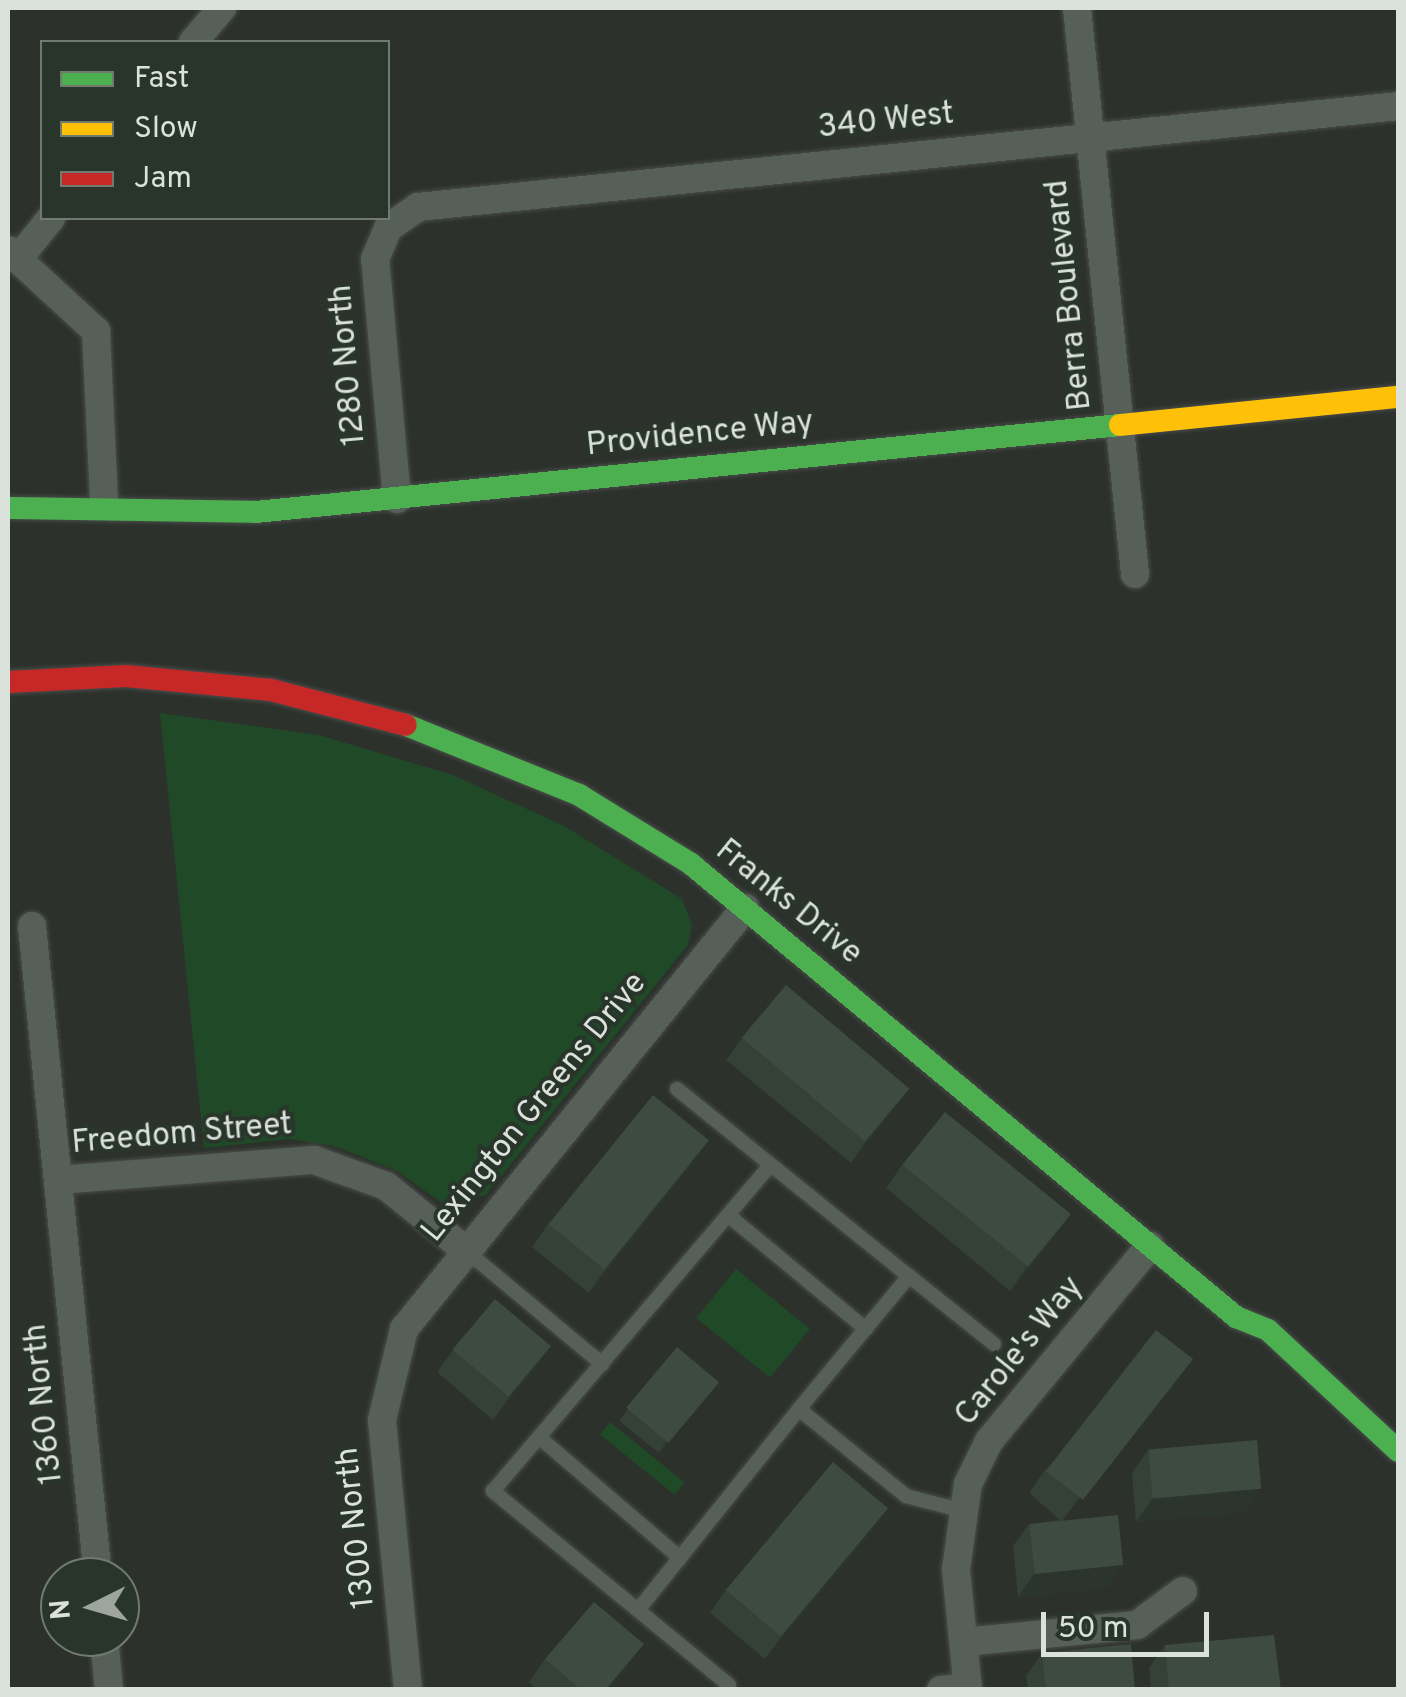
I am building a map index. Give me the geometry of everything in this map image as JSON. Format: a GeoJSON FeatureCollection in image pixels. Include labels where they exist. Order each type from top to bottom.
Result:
{"type":"FeatureCollection","features":[{"type":"Feature","properties":{"kind":"street"},"geometry":{"type":"LineString","coordinates":[[195,40],[222,8]]}},
{"type":"Feature","properties":{"kind":"street","name":"Berra Boulevard"},"geometry":{"type":"LineString","coordinates":[[1077,8],[1135,574]]}},
{"type":"Feature","properties":{"kind":"street","name":"340 West"},"geometry":{"type":"LineString","coordinates":[[388,228],[431,204],[1398,106]]}},
{"type":"Feature","properties":{"kind":"street"},"geometry":{"type":"LineString","coordinates":[[48,220],[13,254],[82,311],[100,342],[104,503]]}},
{"type":"Feature","properties":{"kind":"street","name":"1280 North"},"geometry":{"type":"LineString","coordinates":[[388,228],[375,271],[397,498]]}},
{"type":"Feature","properties":{"kind":"street","name":"Providence Way"},"geometry":{"type":"LineString","coordinates":[[8,508],[104,503],[256,512],[1398,398]]}},
{"type":"Feature","properties":{"kind":"street","name":"Franks Drive"},"geometry":{"type":"LineString","coordinates":[[8,682],[223,683],[391,719],[578,795],[745,908],[1236,1317],[1268,1330],[1398,1451]]}},
{"type":"Feature","properties":{"kind":"street","name":"Lexington Greens Drive"},"geometry":{"type":"LineString","coordinates":[[392,1360],[464,1249],[745,908]]}},
{"type":"Feature","properties":{"kind":"street","name":"1360 North"},"geometry":{"type":"LineString","coordinates":[[32,926],[96,1557]]}},
{"type":"Feature","properties":{"kind":"street","name":"Freedom Street"},"geometry":{"type":"LineString","coordinates":[[58,1180],[314,1160],[386,1186],[464,1249]]}},
{"type":"Feature","properties":{"kind":"street","name":"Carole's Way"},"geometry":{"type":"LineString","coordinates":[[959,1689],[964,1642],[960,1510],[989,1441],[1150,1246]]}},
{"type":"Feature","properties":{"kind":"street","name":"1300 North"},"geometry":{"type":"LineString","coordinates":[[392,1360],[382,1420],[408,1690]]}},
{"type":"Feature","properties":{"kind":"street"},"geometry":{"type":"LineString","coordinates":[[964,1642],[1137,1624],[1183,1590]]}},
{"type":"Feature","properties":{"kind":"street"},"geometry":{"type":"LineString","coordinates":[[106,1657],[109,1690]]}},
{"type":"Feature","properties":{"kind":"lane"},"geometry":{"type":"LineString","coordinates":[[676,1089],[994,1344]]}},
{"type":"Feature","properties":{"kind":"lane"},"geometry":{"type":"LineString","coordinates":[[729,1685],[493,1491],[770,1165]]}},
{"type":"Feature","properties":{"kind":"lane"},"geometry":{"type":"LineString","coordinates":[[728,1215],[866,1328]]}},
{"type":"Feature","properties":{"kind":"lane"},"geometry":{"type":"LineString","coordinates":[[464,1249],[602,1364]]}},
{"type":"Feature","properties":{"kind":"lane"},"geometry":{"type":"LineString","coordinates":[[638,1610],[909,1276]]}},
{"type":"Feature","properties":{"kind":"lane"},"geometry":{"type":"LineString","coordinates":[[799,1410],[906,1496],[960,1510]]}},
{"type":"Feature","properties":{"kind":"lane"},"geometry":{"type":"LineString","coordinates":[[539,1437],[680,1558]]}},
{"type":"Feature","properties":{"kind":"green space"},"geometry":{"type":"Polygon","coordinates":[[[160,713],[319,735],[453,775],[564,826],[682,899],[692,925],[688,945],[486,1195],[442,1203],[397,1171],[334,1146],[289,1139],[204,1148],[160,713]]]}},
{"type":"Feature","properties":{"kind":"green space"},"geometry":{"type":"Polygon","coordinates":[[[736,1269],[810,1329],[770,1378],[696,1318],[736,1269]]]}},
{"type":"Feature","properties":{"kind":"green space"},"geometry":{"type":"Polygon","coordinates":[[[610,1422],[685,1482],[675,1495],[600,1434],[610,1422]]]}},
{"type":"Feature","properties":{"kind":"building"},"geometry":{"type":"Polygon","coordinates":[[[786,985],[909,1088],[865,1141],[742,1038],[786,985]]]}},
{"type":"Feature","properties":{"kind":"building"},"geometry":{"type":"Polygon","coordinates":[[[653,1095],[709,1140],[604,1269],[549,1224],[653,1095]]]}},
{"type":"Feature","properties":{"kind":"building"},"geometry":{"type":"Polygon","coordinates":[[[945,1112],[1071,1214],[1028,1267],[902,1165],[945,1112]]]}},
{"type":"Feature","properties":{"kind":"building"},"geometry":{"type":"Polygon","coordinates":[[[495,1299],[551,1346],[508,1396],[453,1350],[495,1299]]]}},
{"type":"Feature","properties":{"kind":"building"},"geometry":{"type":"Polygon","coordinates":[[[1156,1330],[1193,1359],[1083,1500],[1046,1471],[1156,1330]]]}},
{"type":"Feature","properties":{"kind":"building"},"geometry":{"type":"Polygon","coordinates":[[[677,1347],[719,1382],[668,1443],[626,1408],[677,1347]]]}},
{"type":"Feature","properties":{"kind":"building"},"geometry":{"type":"Polygon","coordinates":[[[1257,1440],[1261,1489],[1153,1498],[1148,1449],[1257,1440]]]}},
{"type":"Feature","properties":{"kind":"building"},"geometry":{"type":"Polygon","coordinates":[[[833,1462],[888,1508],[781,1636],[726,1590],[833,1462]]]}},
{"type":"Feature","properties":{"kind":"building"},"geometry":{"type":"Polygon","coordinates":[[[1118,1515],[1123,1565],[1035,1574],[1029,1524],[1118,1515]]]}},
{"type":"Feature","properties":{"kind":"building"},"geometry":{"type":"Polygon","coordinates":[[[594,1602],[644,1644],[605,1690],[581,1690],[545,1659],[594,1602]]]}},
{"type":"Feature","properties":{"kind":"building"},"geometry":{"type":"Polygon","coordinates":[[[1274,1635],[1281,1690],[1169,1690],[1165,1645],[1274,1635]]]}},
{"type":"Feature","properties":{"kind":"building"},"geometry":{"type":"Polygon","coordinates":[[[1131,1644],[1135,1690],[1046,1690],[1042,1653],[1131,1644]]]}},
{"type":"Feature","properties":{"kind":"traffic: fast"},"geometry":{"type":"LineString","coordinates":[[8,508],[256,512],[1120,425]]}},
{"type":"Feature","properties":{"kind":"traffic: fast"},"geometry":{"type":"LineString","coordinates":[[406,725],[579,795],[691,864],[1236,1317],[1268,1330],[1398,1451]]}},
{"type":"Feature","properties":{"kind":"traffic: slow"},"geometry":{"type":"LineString","coordinates":[[1120,425],[1398,397]]}},
{"type":"Feature","properties":{"kind":"traffic: jam"},"geometry":{"type":"LineString","coordinates":[[8,682],[126,676],[271,690],[406,725]]}}]}
